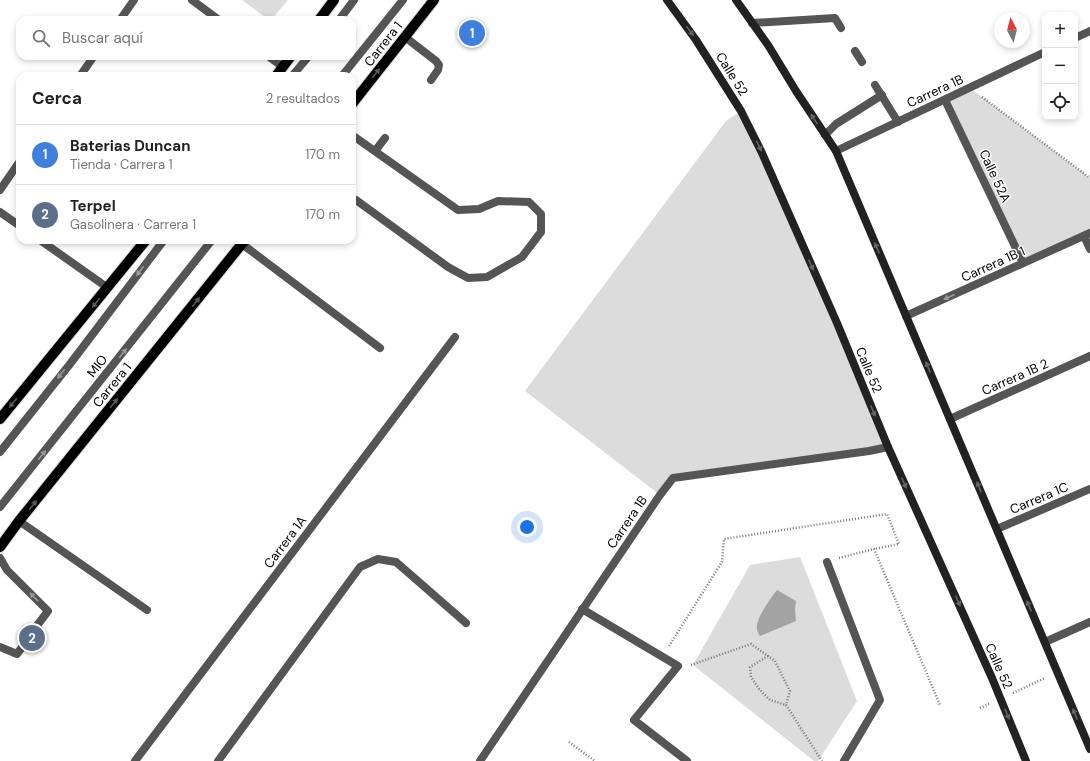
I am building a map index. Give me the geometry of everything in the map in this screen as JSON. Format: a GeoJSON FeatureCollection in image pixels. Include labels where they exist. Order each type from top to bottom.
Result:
{"type":"FeatureCollection","features":[{"type":"Feature","properties":{"kind":"main road"},"geometry":{"type":"LineString","coordinates":[[322,16],[334,0]]}},
{"type":"Feature","properties":{"kind":"main road","name":"Carrera 1"},"geometry":{"type":"LineString","coordinates":[[356,99],[434,0]]}},
{"type":"Feature","properties":{"kind":"main road","name":"Calle 52"},"geometry":{"type":"LineString","coordinates":[[667,0],[696,40],[741,112],[762,152],[834,316],[888,447],[1001,698],[1026,761]]}},
{"type":"Feature","properties":{"kind":"main road"},"geometry":{"type":"LineString","coordinates":[[736,0],[768,45],[796,91],[836,151],[1089,744]]}},
{"type":"Feature","properties":{"kind":"main road"},"geometry":{"type":"LineString","coordinates":[[279,72],[288,60]]}},
{"type":"Feature","properties":{"kind":"main road"},"geometry":{"type":"LineString","coordinates":[[0,419],[143,244]]}},
{"type":"Feature","properties":{"kind":"main road","name":"Carrera 1"},"geometry":{"type":"LineString","coordinates":[[0,546],[242,244]]}},
{"type":"Feature","properties":{"kind":"street"},"geometry":{"type":"LineString","coordinates":[[123,16],[134,0]]}},
{"type":"Feature","properties":{"kind":"street"},"geometry":{"type":"LineString","coordinates":[[192,0],[214,16]]}},
{"type":"Feature","properties":{"kind":"street"},"geometry":{"type":"LineString","coordinates":[[342,16],[354,0]]}},
{"type":"Feature","properties":{"kind":"street"},"geometry":{"type":"LineString","coordinates":[[356,59],[403,0]]}},
{"type":"Feature","properties":{"kind":"street"},"geometry":{"type":"LineString","coordinates":[[752,23],[835,18],[841,28]]}},
{"type":"Feature","properties":{"kind":"street"},"geometry":{"type":"LineString","coordinates":[[1078,37],[1090,31]]}},
{"type":"Feature","properties":{"kind":"street"},"geometry":{"type":"LineString","coordinates":[[405,37],[439,65],[438,70],[431,80]]}},
{"type":"Feature","properties":{"kind":"street"},"geometry":{"type":"LineString","coordinates":[[855,51],[862,62]]}},
{"type":"Feature","properties":{"kind":"street","name":"Carrera 1B"},"geometry":{"type":"LineString","coordinates":[[836,151],[1042,53]]}},
{"type":"Feature","properties":{"kind":"street"},"geometry":{"type":"LineString","coordinates":[[83,72],[91,60]]}},
{"type":"Feature","properties":{"kind":"street"},"geometry":{"type":"LineString","coordinates":[[273,60],[283,67]]}},
{"type":"Feature","properties":{"kind":"street"},"geometry":{"type":"LineString","coordinates":[[295,72],[306,60]]}},
{"type":"Feature","properties":{"kind":"street"},"geometry":{"type":"LineString","coordinates":[[345,72],[355,60]]}},
{"type":"Feature","properties":{"kind":"street"},"geometry":{"type":"LineString","coordinates":[[875,84],[898,122]]}},
{"type":"Feature","properties":{"kind":"street"},"geometry":{"type":"LineString","coordinates":[[825,135],[836,124],[882,95]]}},
{"type":"Feature","properties":{"kind":"street","name":"Calle 52A"},"geometry":{"type":"LineString","coordinates":[[945,100],[1023,263]]}},
{"type":"Feature","properties":{"kind":"street"},"geometry":{"type":"LineString","coordinates":[[356,138],[458,210],[479,209],[498,201],[529,202],[541,214],[541,232],[522,257],[487,277],[468,278],[448,267],[356,200]]}},
{"type":"Feature","properties":{"kind":"street"},"geometry":{"type":"LineString","coordinates":[[375,151],[385,138]]}},
{"type":"Feature","properties":{"kind":"street"},"geometry":{"type":"LineString","coordinates":[[0,190],[16,167]]}},
{"type":"Feature","properties":{"kind":"street"},"geometry":{"type":"LineString","coordinates":[[0,212],[16,223]]}},
{"type":"Feature","properties":{"kind":"street"},"geometry":{"type":"LineString","coordinates":[[1087,235],[1090,249]]}},
{"type":"Feature","properties":{"kind":"street","name":"Carrera 1B 1"},"geometry":{"type":"LineString","coordinates":[[906,316],[1087,235]]}},
{"type":"Feature","properties":{"kind":"street"},"geometry":{"type":"LineString","coordinates":[[46,244],[108,288]]}},
{"type":"Feature","properties":{"kind":"street","name":"MIO"},"geometry":{"type":"LineString","coordinates":[[0,452],[161,244]]}},
{"type":"Feature","properties":{"kind":"street","name":"MIO"},"geometry":{"type":"LineString","coordinates":[[0,507],[209,244]]}},
{"type":"Feature","properties":{"kind":"street"},"geometry":{"type":"LineString","coordinates":[[247,244],[380,348]]}},
{"type":"Feature","properties":{"kind":"street","name":"Carrera 1A"},"geometry":{"type":"LineString","coordinates":[[135,761],[455,337]]}},
{"type":"Feature","properties":{"kind":"street","name":"Carrera 1B 2"},"geometry":{"type":"LineString","coordinates":[[950,419],[1090,356]]}},
{"type":"Feature","properties":{"kind":"street","name":"Carrera 1B"},"geometry":{"type":"LineString","coordinates":[[480,761],[582,609],[673,478],[869,451],[888,447]]}},
{"type":"Feature","properties":{"kind":"street","name":"Carrera 1C"},"geometry":{"type":"LineString","coordinates":[[996,529],[1090,489]]}},
{"type":"Feature","properties":{"kind":"street"},"geometry":{"type":"LineString","coordinates":[[19,521],[146,610]]}},
{"type":"Feature","properties":{"kind":"street"},"geometry":{"type":"LineString","coordinates":[[0,558],[7,570],[48,611],[36,627]]}},
{"type":"Feature","properties":{"kind":"street"},"geometry":{"type":"LineString","coordinates":[[218,761],[360,567],[378,559],[396,562],[466,623]]}},
{"type":"Feature","properties":{"kind":"street"},"geometry":{"type":"LineString","coordinates":[[827,562],[880,700],[844,761]]}},
{"type":"Feature","properties":{"kind":"street"},"geometry":{"type":"LineString","coordinates":[[582,609],[678,666],[634,720],[687,761]]}},
{"type":"Feature","properties":{"kind":"street"},"geometry":{"type":"LineString","coordinates":[[1045,642],[1090,622]]}},
{"type":"Feature","properties":{"kind":"street"},"geometry":{"type":"LineString","coordinates":[[0,647],[17,654],[23,646]]}},
{"type":"Feature","properties":{"kind":"path"},"geometry":{"type":"LineString","coordinates":[[970,88],[1090,178]]}},
{"type":"Feature","properties":{"kind":"path"},"geometry":{"type":"LineString","coordinates":[[662,657],[722,562],[724,539],[887,514],[899,544],[874,549],[827,562]]}},
{"type":"Feature","properties":{"kind":"path"},"geometry":{"type":"LineString","coordinates":[[874,549],[940,705]]}},
{"type":"Feature","properties":{"kind":"path"},"geometry":{"type":"LineString","coordinates":[[678,666],[693,665],[751,644],[775,661],[790,691],[786,705]]}},
{"type":"Feature","properties":{"kind":"path"},"geometry":{"type":"LineString","coordinates":[[768,656],[750,667],[751,677],[759,689],[770,700],[786,705],[822,761]]}},
{"type":"Feature","properties":{"kind":"path"},"geometry":{"type":"LineString","coordinates":[[980,708],[1058,673]]}},
{"type":"Feature","properties":{"kind":"path"},"geometry":{"type":"LineString","coordinates":[[569,742],[595,761]]}},
{"type":"Feature","properties":{"kind":"shaded area"},"geometry":{"type":"Polygon","coordinates":[[[242,0],[288,0],[274,16],[264,16],[242,0]]]}},
{"type":"Feature","properties":{"kind":"shaded area"},"geometry":{"type":"Polygon","coordinates":[[[970,88],[1090,178],[1090,233],[1023,263],[945,100],[970,88]]]}},
{"type":"Feature","properties":{"kind":"shaded area"},"geometry":{"type":"Polygon","coordinates":[[[741,111],[888,447],[673,478],[660,495],[525,391],[726,121],[741,111]]]}},
{"type":"Feature","properties":{"kind":"shaded area"},"geometry":{"type":"Polygon","coordinates":[[[800,557],[857,701],[818,761],[814,761],[693,665],[750,565],[800,557]]]}},
{"type":"Feature","properties":{"kind":"shaded area"},"geometry":{"type":"Polygon","coordinates":[[[777,590],[796,601],[796,621],[760,636],[757,628],[758,620],[777,590]]]}},
{"type":"Feature","properties":{"kind":"place","name":"Baterias Duncan"},"geometry":{"type":"Point","coordinates":[472,33]}},
{"type":"Feature","properties":{"kind":"place","name":"Terpel"},"geometry":{"type":"Point","coordinates":[32,638]}}]}
